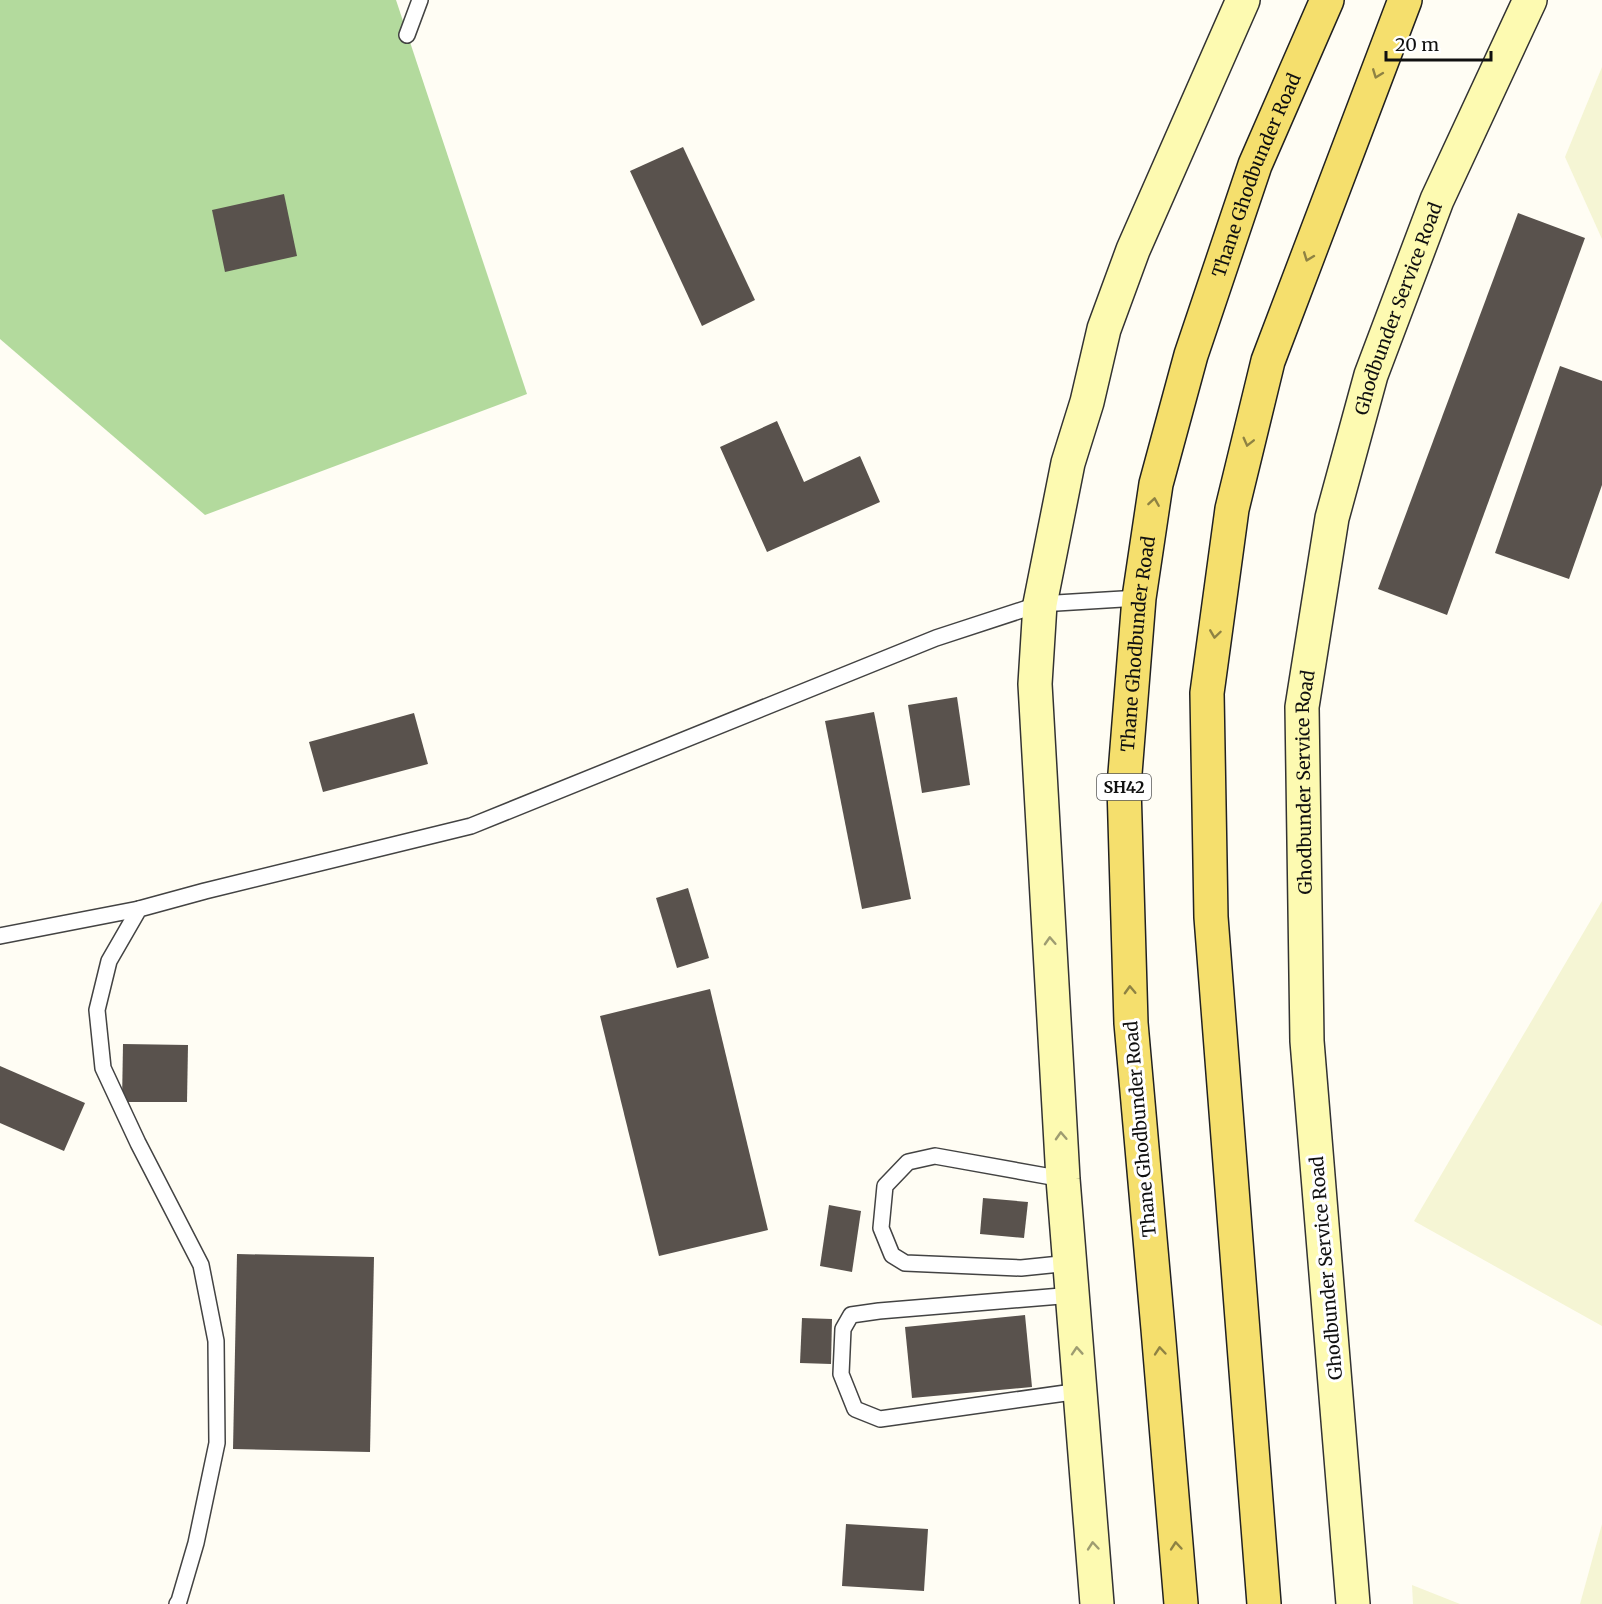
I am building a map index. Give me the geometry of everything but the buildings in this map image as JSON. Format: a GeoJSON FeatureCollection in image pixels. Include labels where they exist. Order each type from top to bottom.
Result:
{"type":"FeatureCollection","features":[{"type":"Feature","properties":{"kind":"main road","name":"Thane Ghodbunder Road"},"geometry":{"type":"LineString","coordinates":[[1181,1604],[1131,1023],[1124,786],[1139,598],[1156,484],[1191,355],[1255,165],[1327,0]]}},
{"type":"Feature","properties":{"kind":"main road"},"geometry":{"type":"LineString","coordinates":[[1264,1604],[1210,917],[1207,693],[1232,509],[1268,361],[1405,0]]}},
{"type":"Feature","properties":{"kind":"street"},"geometry":{"type":"LineString","coordinates":[[1097,1604],[1064,1179],[1035,684],[1040,604],[1068,463],[1087,402],[1104,329],[1133,250],[1243,0]]}},
{"type":"Feature","properties":{"kind":"street","name":"Ghodbunder Service Road"},"geometry":{"type":"LineString","coordinates":[[1353,1604],[1307,1041],[1302,707],[1332,518],[1371,375],[1437,200],[1530,0]]}},
{"type":"Feature","properties":{"kind":"lane"},"geometry":{"type":"LineString","coordinates":[[407,35],[420,0]]}},
{"type":"Feature","properties":{"kind":"lane"},"geometry":{"type":"LineString","coordinates":[[0,936],[139,909],[471,826],[936,638],[1040,604],[1139,598]]}},
{"type":"Feature","properties":{"kind":"lane"},"geometry":{"type":"LineString","coordinates":[[139,909],[109,961],[97,1010],[103,1068],[138,1143],[201,1265],[216,1341],[217,1443],[196,1543],[177,1604]]}},
{"type":"Feature","properties":{"kind":"lane"},"geometry":{"type":"LineString","coordinates":[[1064,1179],[935,1156],[908,1162],[885,1186],[881,1228],[892,1255],[905,1263],[1021,1268],[1070,1263]]}},
{"type":"Feature","properties":{"kind":"lane"},"geometry":{"type":"LineString","coordinates":[[1073,1295],[850,1315],[843,1329],[841,1374],[855,1409],[880,1419],[1080,1391]]}},
{"type":"Feature","properties":{"kind":"green space"},"geometry":{"type":"Polygon","coordinates":[[[0,0],[396,0],[527,394],[205,515],[0,339],[0,0]]]}},
{"type":"Feature","properties":{"kind":"green space"},"geometry":{"type":"Polygon","coordinates":[[[1602,67],[1602,239],[1565,157],[1602,67]]]}},
{"type":"Feature","properties":{"kind":"green space"},"geometry":{"type":"Polygon","coordinates":[[[1602,901],[1602,1326],[1414,1221],[1602,901]]]}},
{"type":"Feature","properties":{"kind":"green space"},"geometry":{"type":"Polygon","coordinates":[[[1602,1524],[1602,1604],[1580,1604],[1602,1524]]]}},
{"type":"Feature","properties":{"kind":"green space"},"geometry":{"type":"Polygon","coordinates":[[[1412,1585],[1460,1604],[1413,1604],[1412,1585]]]}}]}
